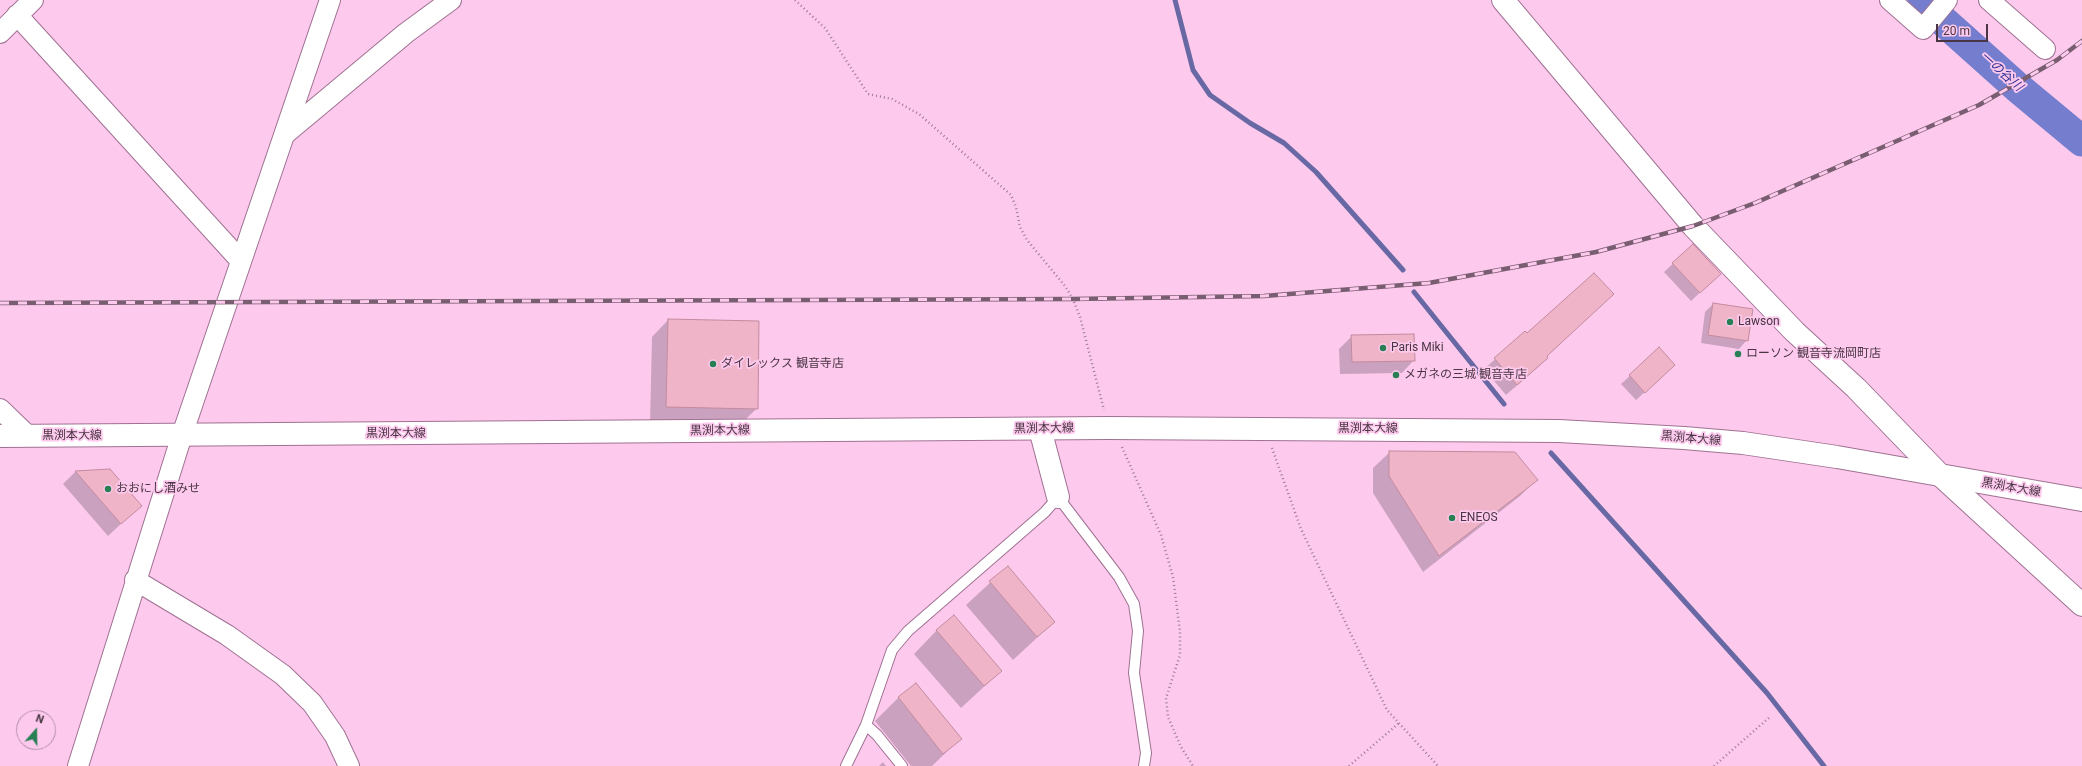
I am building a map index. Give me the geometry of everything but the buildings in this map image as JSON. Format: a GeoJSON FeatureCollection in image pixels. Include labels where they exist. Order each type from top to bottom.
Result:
{"type":"FeatureCollection","features":[{"type":"Feature","properties":{"kind":"main road"},"geometry":{"type":"LineString","coordinates":[[1503,0],[1693,226],[1796,332],[1856,388],[1940,475],[2082,605]]}},
{"type":"Feature","properties":{"kind":"main road","name":"黒渕本大線"},"geometry":{"type":"LineString","coordinates":[[0,436],[1040,429],[1114,435],[1495,430],[1641,435],[1743,443],[2082,500]]}},
{"type":"Feature","properties":{"kind":"main road"},"geometry":{"type":"LineString","coordinates":[[1040,429],[1058,496]]}},
{"type":"Feature","properties":{"kind":"street"},"geometry":{"type":"LineString","coordinates":[[0,33],[33,0]]}},
{"type":"Feature","properties":{"kind":"street"},"geometry":{"type":"LineString","coordinates":[[78,766],[135,580],[182,435],[330,0]]}},
{"type":"Feature","properties":{"kind":"street"},"geometry":{"type":"LineString","coordinates":[[285,134],[406,32],[451,0]]}},
{"type":"Feature","properties":{"kind":"street"},"geometry":{"type":"LineString","coordinates":[[1890,0],[1923,28],[1947,0]]}},
{"type":"Feature","properties":{"kind":"street"},"geometry":{"type":"LineString","coordinates":[[1989,0],[2045,49]]}},
{"type":"Feature","properties":{"kind":"street"},"geometry":{"type":"LineString","coordinates":[[17,15],[240,261]]}},
{"type":"Feature","properties":{"kind":"street"},"geometry":{"type":"LineString","coordinates":[[0,409],[28,436]]}},
{"type":"Feature","properties":{"kind":"street"},"geometry":{"type":"LineString","coordinates":[[135,580],[227,635],[283,675],[312,703],[335,736],[349,766]]}},
{"type":"Feature","properties":{"kind":"lane"},"geometry":{"type":"LineString","coordinates":[[846,766],[866,725],[892,650],[908,631],[1045,512],[1058,496],[1119,577],[1134,604],[1138,631],[1134,672],[1146,752],[1144,766]]}},
{"type":"Feature","properties":{"kind":"lane"},"geometry":{"type":"LineString","coordinates":[[866,725],[877,735],[902,766]]}},
{"type":"Feature","properties":{"kind":"path"},"geometry":{"type":"LineString","coordinates":[[795,0],[825,28],[868,94],[892,99],[919,114],[1011,195],[1016,207],[1020,227],[1027,240],[1065,286],[1073,299],[1080,317],[1114,435],[1161,535],[1173,577],[1180,632],[1180,655],[1166,698],[1167,710],[1168,717],[1181,746],[1193,766]]}},
{"type":"Feature","properties":{"kind":"path"},"geometry":{"type":"LineString","coordinates":[[1271,442],[1300,529],[1387,710],[1438,766]]}},
{"type":"Feature","properties":{"kind":"path"},"geometry":{"type":"LineString","coordinates":[[1714,766],[1771,716]]}},
{"type":"Feature","properties":{"kind":"path"},"geometry":{"type":"LineString","coordinates":[[1349,766],[1398,723]]}},
{"type":"Feature","properties":{"kind":"waterway"},"geometry":{"type":"LineString","coordinates":[[1175,0],[1193,70],[1210,95],[1250,123],[1284,143],[1316,172],[1403,270]]}},
{"type":"Feature","properties":{"kind":"waterway","name":"一の谷川"},"geometry":{"type":"LineString","coordinates":[[1923,0],[1932,11],[2017,87],[2082,141]]}},
{"type":"Feature","properties":{"kind":"waterway"},"geometry":{"type":"LineString","coordinates":[[1414,292],[1504,404]]}},
{"type":"Feature","properties":{"kind":"waterway"},"geometry":{"type":"LineString","coordinates":[[1551,453],[1767,693],[1824,766]]}},
{"type":"Feature","properties":{"kind":"railway"},"geometry":{"type":"LineString","coordinates":[[0,303],[1073,299],[1264,296],[1429,283],[1596,252],[1693,226],[1755,203],[1979,105],[2057,60],[2082,41]]}},
{"type":"Feature","properties":{"kind":"place","name":"Lawson"},"geometry":{"type":"Point","coordinates":[1730,322]}},
{"type":"Feature","properties":{"kind":"place","name":"Paris Miki"},"geometry":{"type":"Point","coordinates":[1383,348]}},
{"type":"Feature","properties":{"kind":"place","name":"ローソン 観音寺流岡町店"},"geometry":{"type":"Point","coordinates":[1738,354]}},
{"type":"Feature","properties":{"kind":"place","name":"ダイレックス 観音寺店"},"geometry":{"type":"Point","coordinates":[713,364]}},
{"type":"Feature","properties":{"kind":"place","name":"メガネの三城 観音寺店"},"geometry":{"type":"Point","coordinates":[1396,375]}},
{"type":"Feature","properties":{"kind":"place","name":"おおにし酒みせ"},"geometry":{"type":"Point","coordinates":[108,489]}},
{"type":"Feature","properties":{"kind":"place","name":"ENEOS"},"geometry":{"type":"Point","coordinates":[1452,518]}}]}
